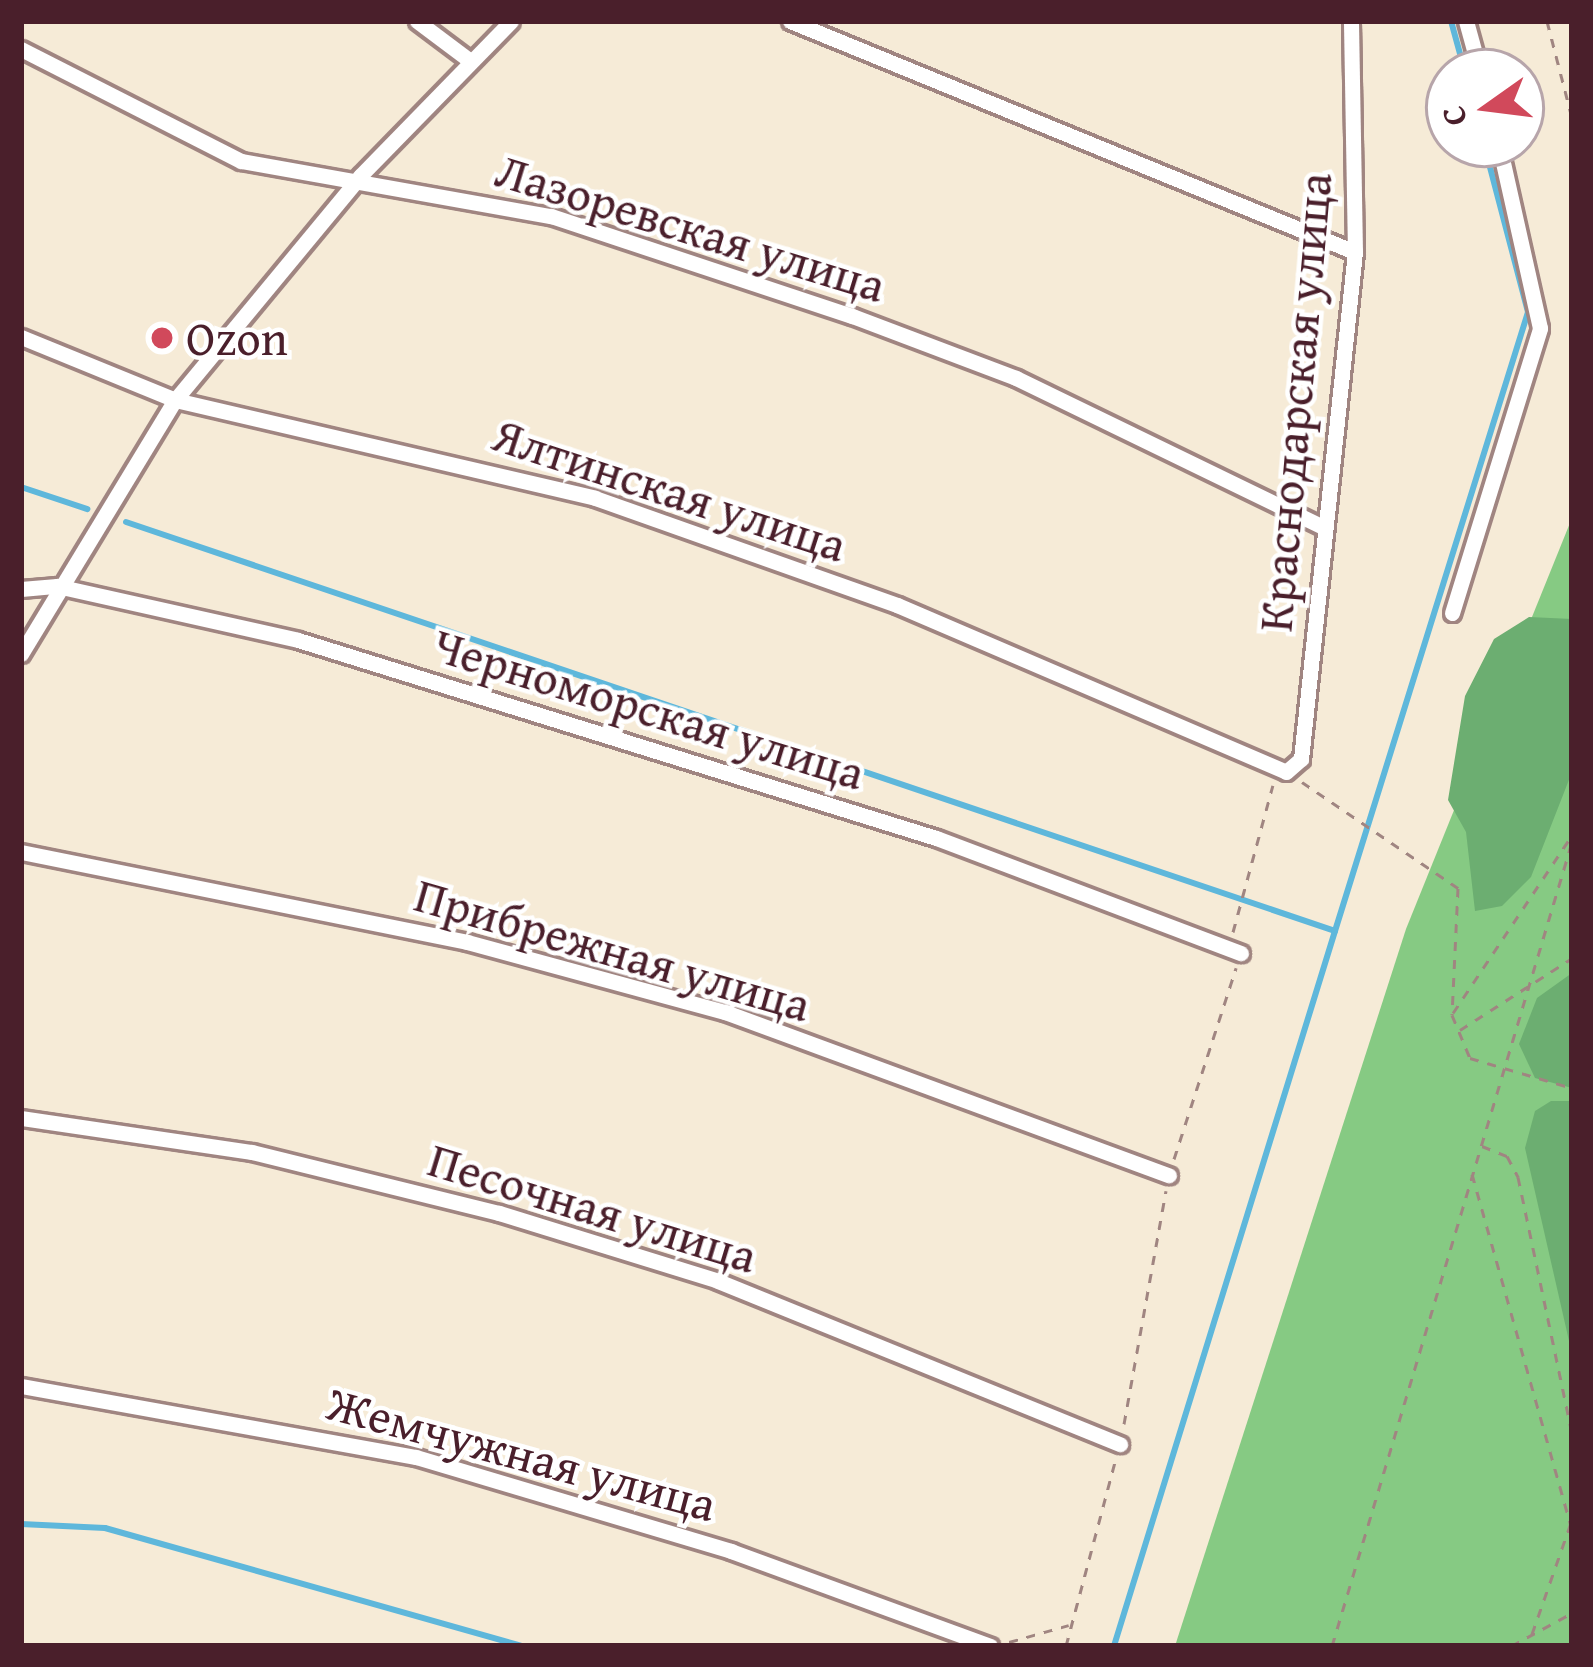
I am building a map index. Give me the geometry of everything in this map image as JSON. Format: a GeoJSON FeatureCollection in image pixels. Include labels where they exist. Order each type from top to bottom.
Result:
{"type":"FeatureCollection","features":[{"type":"Feature","properties":{"kind":"street"},"geometry":{"type":"LineString","coordinates":[[417,21],[469,60]]}},
{"type":"Feature","properties":{"kind":"street"},"geometry":{"type":"LineString","coordinates":[[21,654],[57,586],[175,400],[361,176],[511,21]]}},
{"type":"Feature","properties":{"kind":"street"},"geometry":{"type":"LineString","coordinates":[[790,21],[1355,252]]}},
{"type":"Feature","properties":{"kind":"street","name":"Краснодарская улица"},"geometry":{"type":"LineString","coordinates":[[1276,773],[1301,760],[1355,252],[1352,21]]}},
{"type":"Feature","properties":{"kind":"street","name":"Лазоревская улица"},"geometry":{"type":"LineString","coordinates":[[21,49],[241,161],[361,176],[551,215],[852,316],[1016,378],[1325,527]]}},
{"type":"Feature","properties":{"kind":"street"},"geometry":{"type":"LineString","coordinates":[[1452,613],[1540,328],[1504,168]]}},
{"type":"Feature","properties":{"kind":"street","name":"Ялтинская улица"},"geometry":{"type":"LineString","coordinates":[[21,338],[175,400],[595,498],[897,604],[1276,773]]}},
{"type":"Feature","properties":{"kind":"street","name":"Черноморская улица"},"geometry":{"type":"LineString","coordinates":[[21,589],[57,586],[298,640],[936,838],[1235,950]]}},
{"type":"Feature","properties":{"kind":"street","name":"Прибрежная улица"},"geometry":{"type":"LineString","coordinates":[[21,852],[467,942],[704,1006],[1169,1175]]}},
{"type":"Feature","properties":{"kind":"street","name":"Песочная улица"},"geometry":{"type":"LineString","coordinates":[[21,1118],[252,1152],[499,1213],[718,1281],[1120,1444]]}},
{"type":"Feature","properties":{"kind":"street","name":"Жемчужная улица"},"geometry":{"type":"LineString","coordinates":[[21,1386],[416,1457],[731,1550],[993,1646]]}},
{"type":"Feature","properties":{"kind":"path"},"geometry":{"type":"LineString","coordinates":[[1547,21],[1572,118]]}},
{"type":"Feature","properties":{"kind":"path"},"geometry":{"type":"LineString","coordinates":[[1066,1646],[1120,1444],[1169,1175],[1235,950],[1276,773],[1323,789],[1360,821],[1458,888],[1452,1015],[1470,1058],[1572,1088]]}},
{"type":"Feature","properties":{"kind":"path"},"geometry":{"type":"LineString","coordinates":[[1452,1015],[1572,835]]}},
{"type":"Feature","properties":{"kind":"path"},"geometry":{"type":"LineString","coordinates":[[1332,1646],[1572,842]]}},
{"type":"Feature","properties":{"kind":"path"},"geometry":{"type":"LineString","coordinates":[[1459,1031],[1572,958]]}},
{"type":"Feature","properties":{"kind":"path"},"geometry":{"type":"LineString","coordinates":[[1480,1145],[1507,1156],[1518,1178],[1572,1434]]}},
{"type":"Feature","properties":{"kind":"path"},"geometry":{"type":"LineString","coordinates":[[1472,1173],[1571,1526],[1532,1634]]}},
{"type":"Feature","properties":{"kind":"path"},"geometry":{"type":"LineString","coordinates":[[1510,1646],[1572,1612]]}},
{"type":"Feature","properties":{"kind":"path"},"geometry":{"type":"LineString","coordinates":[[993,1646],[1071,1624]]}},
{"type":"Feature","properties":{"kind":"green space"},"geometry":{"type":"Polygon","coordinates":[[[1572,518],[1572,1646],[1175,1646],[1406,929],[1572,518]]]}},
{"type":"Feature","properties":{"kind":"green space"},"geometry":{"type":"Polygon","coordinates":[[[1529,617],[1572,619],[1572,772],[1531,877],[1502,906],[1475,911],[1466,832],[1448,800],[1465,696],[1494,639],[1529,617]]]}},
{"type":"Feature","properties":{"kind":"green space"},"geometry":{"type":"Polygon","coordinates":[[[1572,973],[1572,1088],[1535,1078],[1519,1044],[1537,998],[1572,973]]]}},
{"type":"Feature","properties":{"kind":"green space"},"geometry":{"type":"Polygon","coordinates":[[[1551,1101],[1572,1101],[1572,1354],[1525,1148],[1535,1111],[1551,1101]]]}},
{"type":"Feature","properties":{"kind":"waterway"},"geometry":{"type":"LineString","coordinates":[[1451,21],[1458,48]]}},
{"type":"Feature","properties":{"kind":"waterway"},"geometry":{"type":"LineString","coordinates":[[1335,931],[1528,312],[1490,168]]}},
{"type":"Feature","properties":{"kind":"waterway"},"geometry":{"type":"LineString","coordinates":[[21,487],[87,509]]}},
{"type":"Feature","properties":{"kind":"waterway"},"geometry":{"type":"LineString","coordinates":[[126,522],[1335,931],[1114,1646]]}},
{"type":"Feature","properties":{"kind":"waterway"},"geometry":{"type":"LineString","coordinates":[[21,1524],[105,1528],[521,1646]]}},
{"type":"Feature","properties":{"kind":"place","name":"Ozon"},"geometry":{"type":"Point","coordinates":[162,338]}}]}
